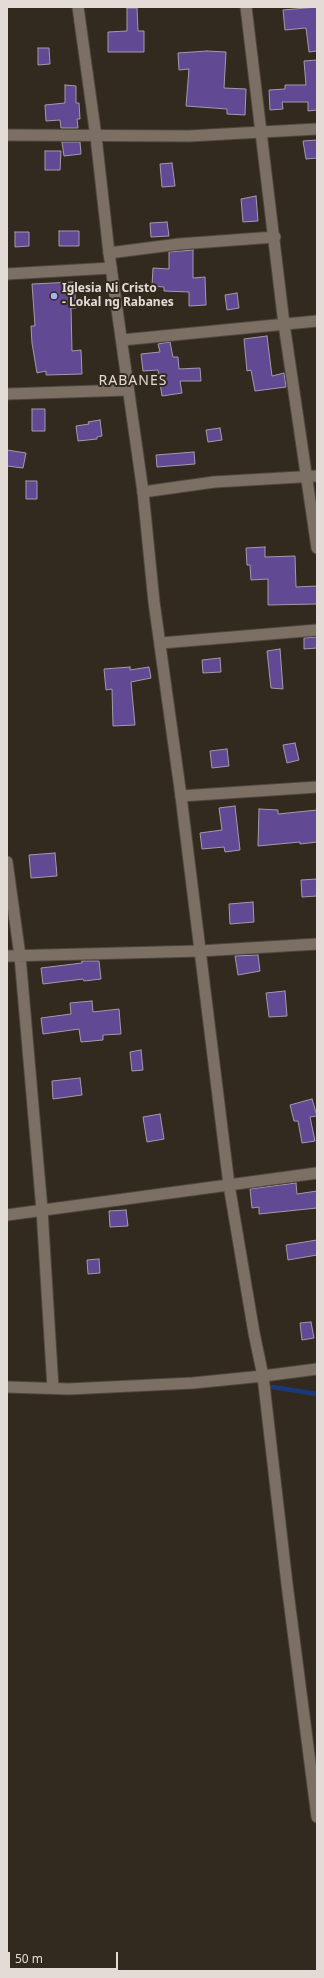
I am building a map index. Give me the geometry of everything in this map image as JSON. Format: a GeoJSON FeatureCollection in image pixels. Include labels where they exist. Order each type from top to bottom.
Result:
{"type":"FeatureCollection","features":[{"type":"Feature","properties":{"kind":"street"},"geometry":{"type":"LineString","coordinates":[[78,7],[96,137],[111,268],[143,492],[154,602],[161,643],[181,796],[230,1186],[254,1333],[263,1376],[286,1584],[317,1818]]}},
{"type":"Feature","properties":{"kind":"street"},"geometry":{"type":"LineString","coordinates":[[246,7],[275,237],[284,324],[312,477],[317,548]]}},
{"type":"Feature","properties":{"kind":"street"},"geometry":{"type":"LineString","coordinates":[[7,135],[96,137],[189,136],[317,129]]}},
{"type":"Feature","properties":{"kind":"street"},"geometry":{"type":"LineString","coordinates":[[109,253],[179,244],[275,237]]}},
{"type":"Feature","properties":{"kind":"street"},"geometry":{"type":"LineString","coordinates":[[7,274],[111,268]]}},
{"type":"Feature","properties":{"kind":"street"},"geometry":{"type":"LineString","coordinates":[[122,340],[317,321]]}},
{"type":"Feature","properties":{"kind":"street"},"geometry":{"type":"LineString","coordinates":[[7,394],[128,390]]}},
{"type":"Feature","properties":{"kind":"street"},"geometry":{"type":"LineString","coordinates":[[143,492],[214,482],[312,477]]}},
{"type":"Feature","properties":{"kind":"street"},"geometry":{"type":"LineString","coordinates":[[161,643],[317,630]]}},
{"type":"Feature","properties":{"kind":"street"},"geometry":{"type":"LineString","coordinates":[[181,796],[317,787]]}},
{"type":"Feature","properties":{"kind":"street"},"geometry":{"type":"LineString","coordinates":[[7,862],[20,956],[42,1210],[52,1388]]}},
{"type":"Feature","properties":{"kind":"street"},"geometry":{"type":"LineString","coordinates":[[7,956],[200,951],[317,944]]}},
{"type":"Feature","properties":{"kind":"street"},"geometry":{"type":"LineString","coordinates":[[7,1215],[230,1186],[317,1173]]}},
{"type":"Feature","properties":{"kind":"street"},"geometry":{"type":"LineString","coordinates":[[7,1387],[52,1388],[193,1383],[317,1369]]}},
{"type":"Feature","properties":{"kind":"building"},"geometry":{"type":"Polygon","coordinates":[[[317,7],[317,51],[309,52],[306,28],[285,30],[283,10],[317,7]]]}},
{"type":"Feature","properties":{"kind":"building"},"geometry":{"type":"Polygon","coordinates":[[[127,8],[137,8],[138,31],[144,31],[144,52],[108,52],[108,32],[127,31],[127,8]]]}},
{"type":"Feature","properties":{"kind":"building"},"geometry":{"type":"Polygon","coordinates":[[[38,48],[49,48],[50,64],[38,65],[38,48]]]}},
{"type":"Feature","properties":{"kind":"building"},"geometry":{"type":"Polygon","coordinates":[[[207,51],[226,52],[224,88],[246,89],[245,115],[227,114],[227,109],[186,106],[189,69],[179,70],[178,53],[207,51]]]}},
{"type":"Feature","properties":{"kind":"building"},"geometry":{"type":"Polygon","coordinates":[[[317,60],[317,110],[308,111],[308,102],[282,102],[283,109],[270,110],[269,90],[285,89],[285,85],[306,85],[304,61],[317,60]]]}},
{"type":"Feature","properties":{"kind":"building"},"geometry":{"type":"Polygon","coordinates":[[[65,85],[76,86],[76,103],[79,103],[80,119],[77,119],[78,128],[61,128],[60,120],[46,121],[45,105],[65,103],[65,85]]]}},
{"type":"Feature","properties":{"kind":"building"},"geometry":{"type":"Polygon","coordinates":[[[317,140],[317,158],[306,159],[303,141],[317,140]]]}},
{"type":"Feature","properties":{"kind":"building"},"geometry":{"type":"Polygon","coordinates":[[[62,142],[80,142],[81,154],[64,156],[62,142]]]}},
{"type":"Feature","properties":{"kind":"building"},"geometry":{"type":"Polygon","coordinates":[[[45,151],[61,151],[60,170],[45,170],[45,151]]]}},
{"type":"Feature","properties":{"kind":"building"},"geometry":{"type":"Polygon","coordinates":[[[172,163],[175,186],[162,187],[160,164],[172,163]]]}},
{"type":"Feature","properties":{"kind":"building"},"geometry":{"type":"Polygon","coordinates":[[[256,196],[258,221],[243,222],[241,199],[256,196]]]}},
{"type":"Feature","properties":{"kind":"building"},"geometry":{"type":"Polygon","coordinates":[[[167,222],[169,236],[151,237],[150,223],[167,222]]]}},
{"type":"Feature","properties":{"kind":"building"},"geometry":{"type":"Polygon","coordinates":[[[59,231],[79,231],[79,246],[59,246],[59,231]]]}},
{"type":"Feature","properties":{"kind":"building"},"geometry":{"type":"Polygon","coordinates":[[[15,232],[29,232],[29,246],[15,247],[15,232]]]}},
{"type":"Feature","properties":{"kind":"building"},"geometry":{"type":"Polygon","coordinates":[[[193,250],[193,278],[205,277],[206,305],[189,306],[189,292],[164,291],[164,287],[152,286],[153,268],[169,269],[169,252],[193,250]]]}},
{"type":"Feature","properties":{"kind":"building"},"geometry":{"type":"Polygon","coordinates":[[[74,282],[76,308],[71,308],[72,351],[81,350],[82,374],[46,375],[46,371],[37,373],[31,326],[35,326],[32,284],[74,282]]]}},
{"type":"Feature","properties":{"kind":"building"},"geometry":{"type":"Polygon","coordinates":[[[237,293],[239,308],[227,310],[225,295],[237,293]]]}},
{"type":"Feature","properties":{"kind":"building"},"geometry":{"type":"Polygon","coordinates":[[[267,336],[272,376],[284,373],[286,387],[255,391],[251,370],[247,371],[244,339],[267,336]]]}},
{"type":"Feature","properties":{"kind":"building"},"geometry":{"type":"Polygon","coordinates":[[[170,342],[173,357],[178,357],[179,369],[200,368],[201,381],[180,381],[182,393],[162,396],[158,370],[143,371],[141,354],[160,352],[158,344],[170,342]]]}},
{"type":"Feature","properties":{"kind":"building"},"geometry":{"type":"Polygon","coordinates":[[[32,409],[45,409],[45,431],[32,431],[32,409]]]}},
{"type":"Feature","properties":{"kind":"building"},"geometry":{"type":"Polygon","coordinates":[[[100,420],[102,436],[97,437],[97,439],[78,441],[76,426],[89,424],[88,422],[100,420]]]}},
{"type":"Feature","properties":{"kind":"building"},"geometry":{"type":"Polygon","coordinates":[[[220,428],[222,440],[208,442],[206,430],[220,428]]]}},
{"type":"Feature","properties":{"kind":"building"},"geometry":{"type":"Polygon","coordinates":[[[7,450],[26,453],[23,468],[7,466],[7,450]]]}},
{"type":"Feature","properties":{"kind":"building"},"geometry":{"type":"Polygon","coordinates":[[[194,452],[195,464],[157,467],[156,455],[194,452]]]}},
{"type":"Feature","properties":{"kind":"building"},"geometry":{"type":"Polygon","coordinates":[[[26,481],[37,481],[37,499],[26,499],[26,481]]]}},
{"type":"Feature","properties":{"kind":"building"},"geometry":{"type":"Polygon","coordinates":[[[265,547],[265,557],[295,556],[296,587],[317,586],[317,604],[268,605],[268,579],[251,580],[250,565],[247,565],[246,548],[265,547]]]}},
{"type":"Feature","properties":{"kind":"building"},"geometry":{"type":"Polygon","coordinates":[[[317,637],[317,648],[304,649],[304,638],[317,637]]]}},
{"type":"Feature","properties":{"kind":"building"},"geometry":{"type":"Polygon","coordinates":[[[280,649],[283,689],[271,688],[267,651],[280,649]]]}},
{"type":"Feature","properties":{"kind":"building"},"geometry":{"type":"Polygon","coordinates":[[[220,658],[221,672],[203,673],[202,660],[220,658]]]}},
{"type":"Feature","properties":{"kind":"building"},"geometry":{"type":"Polygon","coordinates":[[[130,667],[130,670],[149,667],[151,678],[131,682],[135,725],[113,726],[112,689],[106,690],[104,669],[130,667]]]}},
{"type":"Feature","properties":{"kind":"building"},"geometry":{"type":"Polygon","coordinates":[[[295,743],[299,760],[287,763],[283,745],[295,743]]]}},
{"type":"Feature","properties":{"kind":"building"},"geometry":{"type":"Polygon","coordinates":[[[227,749],[229,766],[212,768],[210,751],[227,749]]]}},
{"type":"Feature","properties":{"kind":"building"},"geometry":{"type":"Polygon","coordinates":[[[235,806],[240,850],[225,852],[224,847],[202,849],[200,833],[222,830],[219,808],[235,806]]]}},
{"type":"Feature","properties":{"kind":"building"},"geometry":{"type":"Polygon","coordinates":[[[259,809],[278,810],[278,814],[317,810],[317,842],[258,846],[259,809]]]}},
{"type":"Feature","properties":{"kind":"building"},"geometry":{"type":"Polygon","coordinates":[[[55,853],[57,876],[31,878],[29,855],[55,853]]]}},
{"type":"Feature","properties":{"kind":"building"},"geometry":{"type":"Polygon","coordinates":[[[317,879],[317,896],[302,897],[301,880],[317,879]]]}},
{"type":"Feature","properties":{"kind":"building"},"geometry":{"type":"Polygon","coordinates":[[[253,902],[254,922],[230,924],[229,904],[253,902]]]}},
{"type":"Feature","properties":{"kind":"building"},"geometry":{"type":"Polygon","coordinates":[[[258,955],[260,971],[238,975],[235,956],[258,955]]]}},
{"type":"Feature","properties":{"kind":"building"},"geometry":{"type":"Polygon","coordinates":[[[82,961],[99,961],[101,979],[84,981],[83,979],[43,984],[41,968],[82,963],[82,961]]]}},
{"type":"Feature","properties":{"kind":"building"},"geometry":{"type":"Polygon","coordinates":[[[285,991],[287,1016],[269,1017],[266,993],[285,991]]]}},
{"type":"Feature","properties":{"kind":"building"},"geometry":{"type":"Polygon","coordinates":[[[92,1001],[93,1012],[119,1009],[121,1034],[103,1035],[103,1040],[81,1042],[79,1029],[43,1034],[41,1018],[71,1014],[70,1003],[92,1001]]]}},
{"type":"Feature","properties":{"kind":"building"},"geometry":{"type":"Polygon","coordinates":[[[141,1050],[143,1070],[132,1071],[130,1052],[141,1050]]]}},
{"type":"Feature","properties":{"kind":"building"},"geometry":{"type":"Polygon","coordinates":[[[80,1078],[82,1095],[53,1099],[52,1081],[80,1078]]]}},
{"type":"Feature","properties":{"kind":"building"},"geometry":{"type":"Polygon","coordinates":[[[312,1099],[317,1116],[310,1117],[315,1141],[302,1143],[298,1121],[294,1121],[290,1105],[312,1099]]]}},
{"type":"Feature","properties":{"kind":"building"},"geometry":{"type":"Polygon","coordinates":[[[160,1114],[164,1139],[147,1142],[143,1117],[160,1114]]]}},
{"type":"Feature","properties":{"kind":"building"},"geometry":{"type":"Polygon","coordinates":[[[296,1183],[297,1194],[317,1191],[317,1208],[259,1214],[259,1207],[252,1208],[250,1189],[296,1183]]]}},
{"type":"Feature","properties":{"kind":"building"},"geometry":{"type":"Polygon","coordinates":[[[126,1210],[128,1226],[110,1227],[109,1211],[126,1210]]]}},
{"type":"Feature","properties":{"kind":"building"},"geometry":{"type":"Polygon","coordinates":[[[317,1240],[317,1255],[288,1260],[286,1245],[317,1240]]]}},
{"type":"Feature","properties":{"kind":"building"},"geometry":{"type":"Polygon","coordinates":[[[99,1259],[100,1273],[88,1274],[87,1260],[99,1259]]]}},
{"type":"Feature","properties":{"kind":"building"},"geometry":{"type":"Polygon","coordinates":[[[311,1322],[314,1338],[302,1340],[300,1323],[311,1322]]]}},
{"type":"Feature","properties":{"kind":"waterway"},"geometry":{"type":"LineString","coordinates":[[272,1387],[317,1394]]}},
{"type":"Feature","properties":{"kind":"place","name":"Iglesia Ni Cristo - Lokal ng Rabanes"},"geometry":{"type":"Point","coordinates":[54,296]}},
{"type":"Feature","properties":{"kind":"district","name":"RABANES"},"geometry":{"type":"Point","coordinates":[133,381]}}]}
